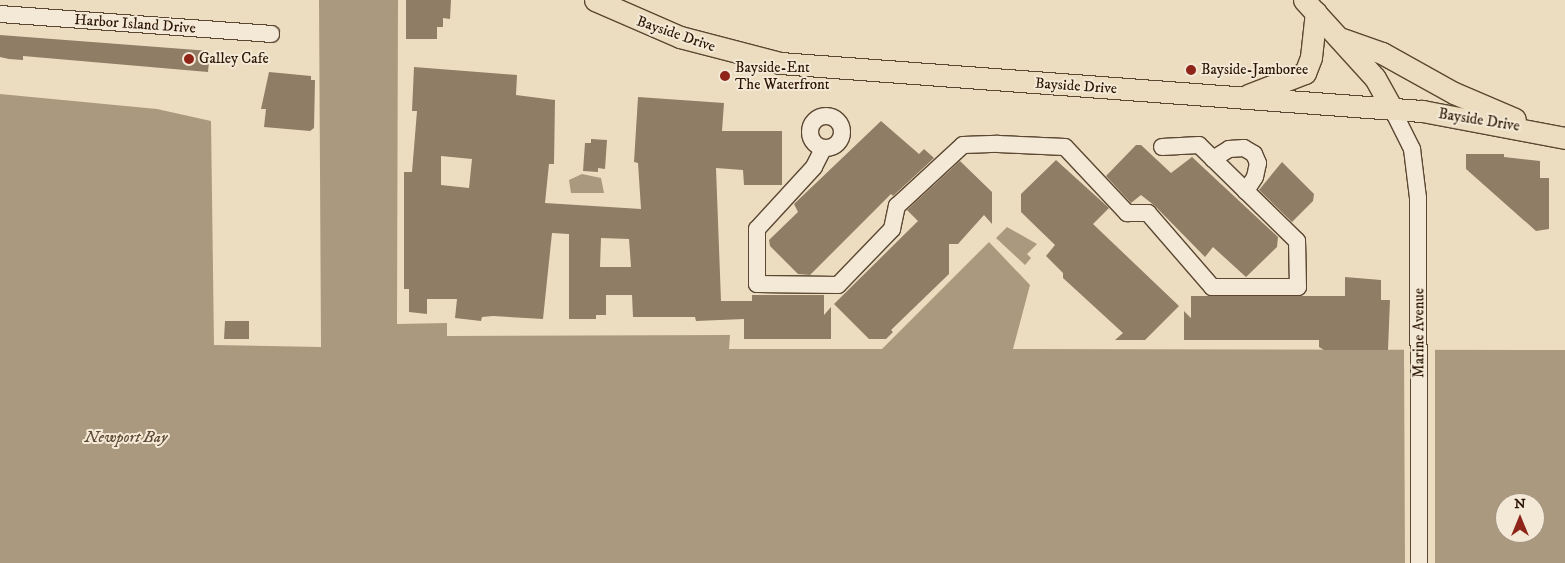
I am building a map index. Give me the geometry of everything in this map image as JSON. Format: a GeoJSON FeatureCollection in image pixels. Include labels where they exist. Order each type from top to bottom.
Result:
{"type":"FeatureCollection","features":[{"type":"Feature","properties":{"kind":"main road","name":"Bayside Drive"},"geometry":{"type":"LineString","coordinates":[[595,0],[680,37],[780,63],[1392,109],[1532,129],[1565,138]]}},
{"type":"Feature","properties":{"kind":"main road"},"geometry":{"type":"LineString","coordinates":[[1237,98],[1305,73],[1311,57],[1310,6]]}},
{"type":"Feature","properties":{"kind":"main road"},"geometry":{"type":"LineString","coordinates":[[1310,6],[1342,39],[1375,78],[1392,109]]}},
{"type":"Feature","properties":{"kind":"main road"},"geometry":{"type":"LineString","coordinates":[[1342,39],[1382,53],[1438,84],[1501,111],[1532,129]]}},
{"type":"Feature","properties":{"kind":"street","name":"Harbor Island Drive"},"geometry":{"type":"LineString","coordinates":[[0,14],[271,34]]}},
{"type":"Feature","properties":{"kind":"street","name":"Marine Avenue"},"geometry":{"type":"LineString","coordinates":[[1392,109],[1412,149],[1415,170],[1419,348],[1419,563]]}},
{"type":"Feature","properties":{"kind":"street"},"geometry":{"type":"LineString","coordinates":[[823,149],[814,167],[758,229],[758,284],[838,285],[892,229],[897,206],[963,145],[998,144],[1065,147],[1127,214],[1148,213],[1212,287],[1298,287],[1297,241],[1199,145],[1162,147]]}},
{"type":"Feature","properties":{"kind":"street"},"geometry":{"type":"LineString","coordinates":[[1213,160],[1229,149],[1244,148],[1254,154],[1258,164],[1255,177],[1246,191]]}},
{"type":"Feature","properties":{"kind":"water","name":"Newport Bay"},"geometry":{"type":"Polygon","coordinates":[[[319,0],[398,0],[397,324],[447,323],[447,336],[730,335],[729,349],[882,349],[989,242],[1030,285],[1013,349],[1565,350],[1565,563],[0,563],[0,94],[157,109],[211,121],[214,345],[321,347],[319,0]]]}},
{"type":"Feature","properties":{"kind":"water"},"geometry":{"type":"Polygon","coordinates":[[[582,174],[601,178],[604,193],[571,193],[569,180],[582,174]]]}},
{"type":"Feature","properties":{"kind":"water"},"geometry":{"type":"Polygon","coordinates":[[[1007,227],[1037,244],[1027,254],[1031,258],[1025,265],[996,238],[1007,227]]]}},
{"type":"Feature","properties":{"kind":"pier"},"geometry":{"type":"Polygon","coordinates":[[[1404,348],[1435,348],[1435,563],[1405,563],[1404,348]]]}},
{"type":"Feature","properties":{"kind":"building"},"geometry":{"type":"Polygon","coordinates":[[[406,0],[451,0],[450,19],[443,18],[443,27],[437,27],[437,39],[406,39],[406,0]]]}},
{"type":"Feature","properties":{"kind":"building"},"geometry":{"type":"Polygon","coordinates":[[[0,35],[210,51],[208,72],[23,56],[23,60],[9,59],[0,57],[0,35]]]}},
{"type":"Feature","properties":{"kind":"building"},"geometry":{"type":"Polygon","coordinates":[[[414,67],[517,75],[516,95],[555,100],[554,164],[549,164],[545,203],[641,209],[638,163],[634,162],[638,97],[724,103],[722,131],[782,131],[782,185],[744,185],[743,170],[716,168],[721,301],[752,301],[752,295],[824,295],[824,315],[831,307],[831,339],[744,339],[744,319],[696,321],[695,317],[633,317],[632,295],[606,295],[606,315],[596,315],[596,319],[569,319],[569,234],[552,233],[543,319],[493,316],[482,317],[481,321],[455,318],[457,299],[427,299],[427,314],[409,312],[409,289],[404,289],[404,172],[412,172],[417,111],[412,111],[414,67]],[[441,156],[441,185],[469,188],[472,159],[441,156]],[[601,238],[600,267],[631,267],[629,239],[601,238]]]}},
{"type":"Feature","properties":{"kind":"building"},"geometry":{"type":"Polygon","coordinates":[[[269,72],[311,76],[311,80],[315,80],[314,128],[310,131],[264,127],[266,109],[261,109],[269,72]]]}},
{"type":"Feature","properties":{"kind":"building"},"geometry":{"type":"Polygon","coordinates":[[[881,121],[919,154],[924,149],[934,158],[893,196],[891,194],[810,275],[798,274],[770,246],[769,240],[798,212],[794,204],[881,121]]]}},
{"type":"Feature","properties":{"kind":"building"},"geometry":{"type":"Polygon","coordinates":[[[591,139],[607,140],[605,169],[598,168],[598,172],[583,171],[585,143],[591,143],[591,139]]]}},
{"type":"Feature","properties":{"kind":"building"},"geometry":{"type":"Polygon","coordinates":[[[1136,145],[1141,145],[1171,173],[1192,157],[1278,237],[1277,247],[1246,277],[1213,247],[1205,257],[1155,206],[1141,195],[1131,203],[1106,176],[1136,145]]]}},
{"type":"Feature","properties":{"kind":"building"},"geometry":{"type":"Polygon","coordinates":[[[1466,154],[1504,154],[1504,157],[1540,161],[1540,178],[1549,178],[1549,229],[1536,231],[1466,169],[1466,154]]]}},
{"type":"Feature","properties":{"kind":"building"},"geometry":{"type":"Polygon","coordinates":[[[1056,160],[1109,208],[1093,224],[1179,306],[1145,340],[1115,340],[1123,333],[1063,278],[1063,273],[1046,256],[1055,245],[1021,212],[1021,194],[1056,160]]]}},
{"type":"Feature","properties":{"kind":"building"},"geometry":{"type":"Polygon","coordinates":[[[960,161],[992,192],[992,224],[984,215],[958,244],[949,244],[949,274],[891,330],[893,332],[886,339],[869,339],[834,304],[918,221],[907,210],[960,161]]]}},
{"type":"Feature","properties":{"kind":"building"},"geometry":{"type":"Polygon","coordinates":[[[1282,162],[1314,194],[1313,201],[1292,222],[1259,190],[1282,162]]]}},
{"type":"Feature","properties":{"kind":"building"},"geometry":{"type":"Polygon","coordinates":[[[1345,277],[1381,280],[1381,300],[1390,300],[1388,350],[1324,350],[1319,347],[1319,340],[1184,340],[1184,311],[1191,318],[1191,296],[1345,296],[1345,277]]]}},
{"type":"Feature","properties":{"kind":"building"},"geometry":{"type":"Polygon","coordinates":[[[225,321],[249,321],[249,339],[224,339],[225,321]]]}},
{"type":"Feature","properties":{"kind":"place","name":"Galley Cafe"},"geometry":{"type":"Point","coordinates":[189,59]}},
{"type":"Feature","properties":{"kind":"place","name":"Bayside-Jamboree"},"geometry":{"type":"Point","coordinates":[1191,70]}},
{"type":"Feature","properties":{"kind":"place","name":"Bayside-Ent The Waterfront"},"geometry":{"type":"Point","coordinates":[725,76]}}]}
